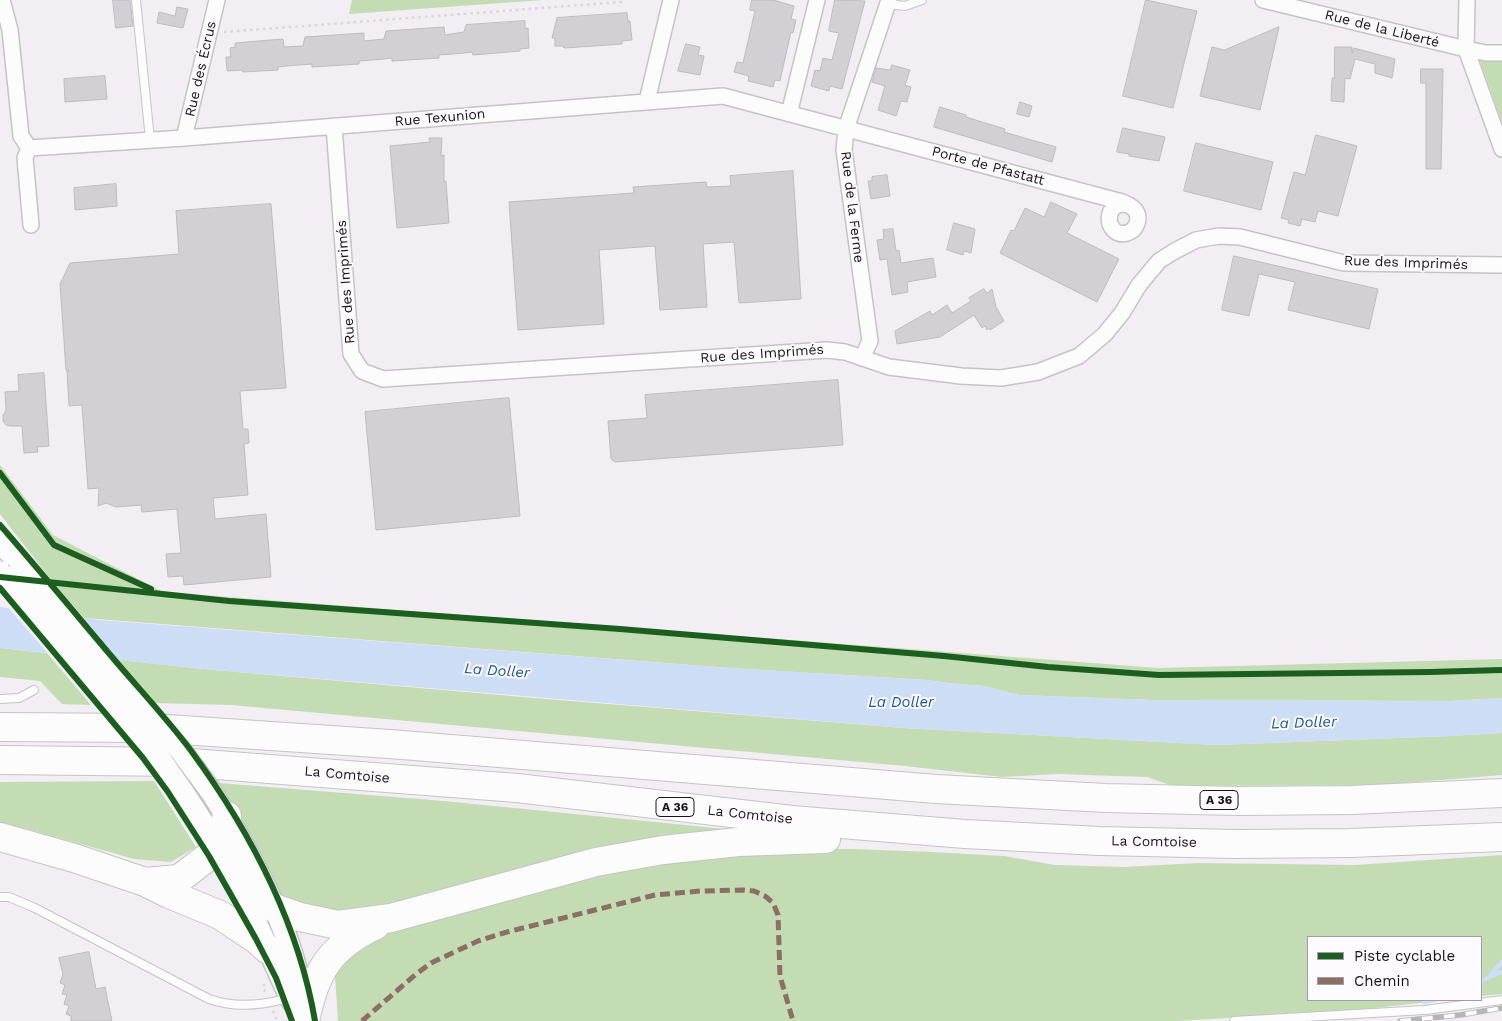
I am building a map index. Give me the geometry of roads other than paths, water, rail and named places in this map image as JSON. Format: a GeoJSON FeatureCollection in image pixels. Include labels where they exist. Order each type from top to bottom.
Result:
{"type":"FeatureCollection","features":[{"type":"Feature","properties":{"kind":"highway","name":"A 36"},"geometry":{"type":"LineString","coordinates":[[0,726],[152,728],[400,745],[907,787],[1106,798],[1238,801],[1352,800],[1502,793]]}},
{"type":"Feature","properties":{"kind":"highway","name":"La Comtoise"},"geometry":{"type":"LineString","coordinates":[[0,760],[188,762],[517,788],[792,820],[965,834],[1099,841],[1236,844],[1350,843],[1502,836]]}},
{"type":"Feature","properties":{"kind":"highway"},"geometry":{"type":"LineString","coordinates":[[145,882],[179,878],[208,856],[218,846],[227,816]]}},
{"type":"Feature","properties":{"kind":"highway"},"geometry":{"type":"LineString","coordinates":[[218,846],[255,894],[274,908],[300,917],[338,924],[391,918],[596,862],[663,850],[738,842],[792,839],[838,838],[896,841],[965,834]]}},
{"type":"Feature","properties":{"kind":"highway"},"geometry":{"type":"LineString","coordinates":[[0,837],[145,882],[220,915],[267,949]]}},
{"type":"Feature","properties":{"kind":"highway"},"geometry":{"type":"LineString","coordinates":[[298,1014],[328,961],[347,942],[391,918]]}},
{"type":"Feature","properties":{"kind":"main road"},"geometry":{"type":"LineString","coordinates":[[0,541],[181,751],[227,816],[274,908],[297,972],[298,1014]]}},
{"type":"Feature","properties":{"kind":"main road"},"geometry":{"type":"LineString","coordinates":[[0,572],[158,756],[183,792],[218,846],[298,1014]]}},
{"type":"Feature","properties":{"kind":"street"},"geometry":{"type":"LineString","coordinates":[[2,0],[10,30],[21,136],[29,148],[25,158],[30,225]]}},
{"type":"Feature","properties":{"kind":"street","name":"Rue des Écrus"},"geometry":{"type":"LineString","coordinates":[[184,138],[217,0]]}},
{"type":"Feature","properties":{"kind":"street"},"geometry":{"type":"LineString","coordinates":[[647,101],[671,0]]}},
{"type":"Feature","properties":{"kind":"street"},"geometry":{"type":"LineString","coordinates":[[789,114],[817,0]]}},
{"type":"Feature","properties":{"kind":"street","name":"Rue de la Liberté"},"geometry":{"type":"LineString","coordinates":[[1263,0],[1466,49],[1486,53],[1502,53]]}},
{"type":"Feature","properties":{"kind":"street"},"geometry":{"type":"LineString","coordinates":[[1467,0],[1466,49],[1502,149]]}},
{"type":"Feature","properties":{"kind":"street","name":"Rue de la Ferme"},"geometry":{"type":"LineString","coordinates":[[862,358],[870,341],[844,150],[846,128],[888,2]]}},
{"type":"Feature","properties":{"kind":"street","name":"Rue Texunion"},"geometry":{"type":"LineString","coordinates":[[29,148],[184,138],[723,96],[846,128]]}},
{"type":"Feature","properties":{"kind":"street","name":"Rue des Imprimés"},"geometry":{"type":"LineString","coordinates":[[334,126],[351,354],[362,371],[382,380],[827,350],[845,352],[889,367],[961,376],[1000,378],[1038,372],[1079,356],[1105,334],[1122,313],[1139,285],[1159,261],[1196,240],[1220,236],[1240,237],[1344,263],[1502,265]]}},
{"type":"Feature","properties":{"kind":"street","name":"Porte de Pfastatt"},"geometry":{"type":"LineString","coordinates":[[846,128],[1122,202],[1129,206]]}},
{"type":"Feature","properties":{"kind":"lane"},"geometry":{"type":"LineString","coordinates":[[136,0],[150,140]]}},
{"type":"Feature","properties":{"kind":"lane"},"geometry":{"type":"LineString","coordinates":[[888,2],[905,6],[922,0]]}},
{"type":"Feature","properties":{"kind":"lane"},"geometry":{"type":"LineString","coordinates":[[0,699],[20,698],[34,690]]}},
{"type":"Feature","properties":{"kind":"lane"},"geometry":{"type":"LineString","coordinates":[[0,897],[8,897],[35,908],[209,999],[222,1004],[249,1005],[270,1003],[298,1014]]}},
{"type":"Feature","properties":{"kind":"lane"},"geometry":{"type":"LineString","coordinates":[[1234,1021],[1425,1010],[1502,1000]]}},
{"type":"Feature","properties":{"kind":"water","name":"La Doller"},"geometry":{"type":"Polygon","coordinates":[[[0,607],[99,620],[730,668],[927,680],[984,686],[1019,695],[1153,700],[1450,701],[1502,698],[1502,733],[1216,745],[904,728],[214,670],[0,648],[0,607]]]}},
{"type":"Feature","properties":{"kind":"waterway"},"geometry":{"type":"LineString","coordinates":[[1482,981],[1488,978],[1502,962]]}},
{"type":"Feature","properties":{"kind":"waterway"},"geometry":{"type":"LineString","coordinates":[[1489,977],[1502,972]]}},
{"type":"Feature","properties":{"kind":"waterway"},"geometry":{"type":"LineString","coordinates":[[1424,1002],[1428,1001]]}},
{"type":"Feature","properties":{"kind":"railway"},"geometry":{"type":"LineString","coordinates":[[1400,1021],[1460,1015],[1502,1008]]}}]}
